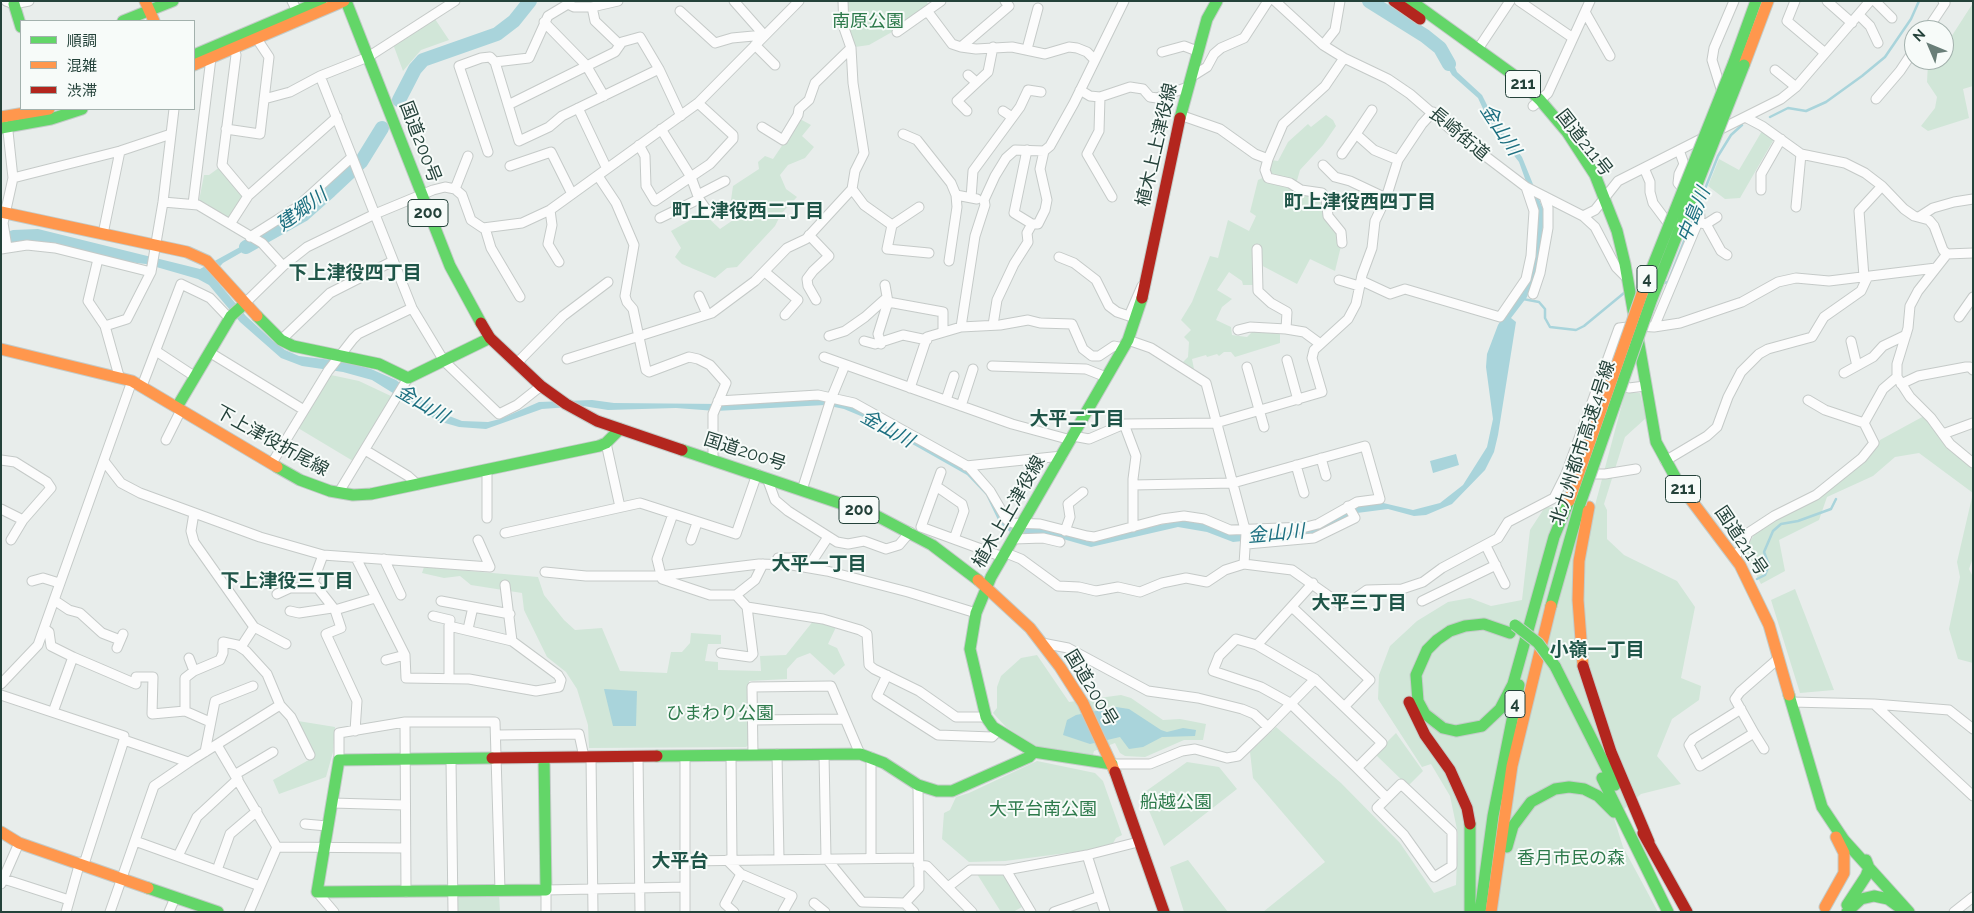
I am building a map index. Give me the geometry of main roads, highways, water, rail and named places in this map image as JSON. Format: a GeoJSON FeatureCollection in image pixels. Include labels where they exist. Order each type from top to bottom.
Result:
{"type":"FeatureCollection","features":[{"type":"Feature","properties":{"kind":"main road"},"geometry":{"type":"LineString","coordinates":[[126,20],[173,1]]}},
{"type":"Feature","properties":{"kind":"main road"},"geometry":{"type":"LineString","coordinates":[[195,55],[295,6],[321,1]]}},
{"type":"Feature","properties":{"kind":"main road"},"geometry":{"type":"LineString","coordinates":[[195,65],[345,1]]}},
{"type":"Feature","properties":{"kind":"main road","name":"国道200号"},"geometry":{"type":"LineString","coordinates":[[345,1],[450,266],[490,338],[541,386],[574,409],[620,430],[713,459],[875,515],[916,532],[987,586],[1024,622],[1042,643],[1083,703],[1112,764],[1164,912]]}},
{"type":"Feature","properties":{"kind":"main road","name":"植木上上津役線"},"geometry":{"type":"LineString","coordinates":[[1112,764],[1034,752],[993,727],[986,716],[970,649],[976,613],[987,586],[1125,344],[1148,280],[1170,155],[1197,51],[1207,18],[1217,1]]}},
{"type":"Feature","properties":{"kind":"main road","name":"国道211号"},"geometry":{"type":"LineString","coordinates":[[1394,1],[1474,55],[1536,103]]}},
{"type":"Feature","properties":{"kind":"main road","name":"国道211号"},"geometry":{"type":"LineString","coordinates":[[1411,1],[1515,76],[1604,197],[1617,230],[1628,280],[1656,442],[1675,479],[1734,557],[1756,594],[1769,625],[1779,658],[1817,796],[1837,830],[1873,868],[1921,912]]}},
{"type":"Feature","properties":{"kind":"main road","name":"北九州都市高速4号線"},"geometry":{"type":"LineString","coordinates":[[1480,912],[1493,816],[1514,709],[1536,616],[1580,504],[1615,399],[1739,64],[1756,1]]}},
{"type":"Feature","properties":{"kind":"main road","name":"北九州都市高速4号線"},"geometry":{"type":"LineString","coordinates":[[1491,912],[1502,827],[1516,748],[1552,603],[1640,296],[1739,64],[1768,1]]}},
{"type":"Feature","properties":{"kind":"main road"},"geometry":{"type":"LineString","coordinates":[[11,2],[20,24]]}},
{"type":"Feature","properties":{"kind":"main road"},"geometry":{"type":"LineString","coordinates":[[4,122],[45,112],[70,110]]}},
{"type":"Feature","properties":{"kind":"main road"},"geometry":{"type":"LineString","coordinates":[[3,213],[104,234],[156,250],[187,252],[207,261],[218,271],[243,305],[281,340],[310,351],[379,364],[406,381],[490,338]]}},
{"type":"Feature","properties":{"kind":"main road"},"geometry":{"type":"LineString","coordinates":[[179,408],[194,376],[231,318],[243,305]]}},
{"type":"Feature","properties":{"kind":"main road","name":"下上津役折尾線"},"geometry":{"type":"LineString","coordinates":[[1,349],[118,376],[137,383],[311,485],[353,495],[371,494],[418,485],[606,444],[620,430]]}},
{"type":"Feature","properties":{"kind":"main road"},"geometry":{"type":"LineString","coordinates":[[1512,629],[1484,624],[1465,626],[1450,631],[1427,650],[1420,664],[1416,688],[1418,701],[1424,714],[1434,722],[1456,731],[1469,730],[1492,718],[1507,698],[1513,684],[1554,536],[1580,504]]}},
{"type":"Feature","properties":{"kind":"main road"},"geometry":{"type":"LineString","coordinates":[[1580,504],[1578,600],[1583,669],[1605,737],[1649,842],[1687,912]]}},
{"type":"Feature","properties":{"kind":"main road"},"geometry":{"type":"LineString","coordinates":[[1470,912],[1471,828],[1467,808],[1450,770],[1416,719],[1407,689],[1413,658],[1421,644],[1445,624],[1459,618],[1491,617],[1512,629],[1552,668],[1617,789],[1649,842]]}},
{"type":"Feature","properties":{"kind":"main road"},"geometry":{"type":"LineString","coordinates":[[1552,668],[1632,841],[1668,912]]}},
{"type":"Feature","properties":{"kind":"main road"},"geometry":{"type":"LineString","coordinates":[[544,758],[546,890],[317,892],[339,760],[451,760],[588,757],[638,756],[684,756],[753,754],[866,755],[884,763],[918,785],[937,791],[952,791],[1029,757],[1034,752]]}},
{"type":"Feature","properties":{"kind":"main road","name":"国道211号"},"geometry":{"type":"LineString","coordinates":[[1808,764],[1836,820],[1909,912]]}},
{"type":"Feature","properties":{"kind":"main road"},"geometry":{"type":"LineString","coordinates":[[1497,912],[1500,876],[1514,826],[1531,802],[1543,794],[1569,787],[1584,789],[1598,796],[1614,811],[1632,841]]}},
{"type":"Feature","properties":{"kind":"main road"},"geometry":{"type":"LineString","coordinates":[[1817,796],[1821,812],[1840,843],[1845,863],[1841,881],[1823,909]]}},
{"type":"Feature","properties":{"kind":"main road"},"geometry":{"type":"LineString","coordinates":[[1,832],[19,843],[122,877],[212,911]]}},
{"type":"Feature","properties":{"kind":"main road"},"geometry":{"type":"LineString","coordinates":[[1823,909],[1852,877],[1873,868]]}},
{"type":"Feature","properties":{"kind":"main road"},"geometry":{"type":"LineString","coordinates":[[1841,912],[1873,868]]}},
{"type":"Feature","properties":{"kind":"main road"},"geometry":{"type":"LineString","coordinates":[[1665,874],[1680,912]]}},
{"type":"Feature","properties":{"kind":"main road"},"geometry":{"type":"LineString","coordinates":[[1847,912],[1861,899],[1874,896],[1888,900],[1903,912]]}},
{"type":"Feature","properties":{"kind":"water"},"geometry":{"type":"Polygon","coordinates":[[[1436,48],[1449,52],[1457,72],[1482,95],[1496,123],[1522,157],[1543,209],[1543,227],[1536,274],[1527,297],[1511,318],[1516,322],[1494,452],[1485,470],[1452,504],[1426,515],[1414,516],[1388,509],[1357,513],[1320,533],[1233,542],[1207,532],[1178,527],[1091,547],[1042,533],[1024,536],[1011,533],[999,522],[986,495],[967,475],[868,419],[844,409],[825,405],[716,411],[676,408],[608,410],[583,406],[542,409],[486,429],[459,427],[438,421],[372,380],[343,372],[302,366],[281,358],[240,322],[209,285],[198,279],[146,264],[128,262],[51,243],[26,242],[1,245],[1,234],[13,230],[38,229],[200,269],[251,241],[256,244],[223,263],[212,275],[246,316],[273,341],[285,350],[299,356],[347,362],[371,369],[396,380],[439,412],[462,421],[488,422],[500,419],[539,402],[592,400],[614,403],[721,404],[827,398],[853,406],[958,463],[983,484],[1001,516],[1040,527],[1084,539],[1185,520],[1210,525],[1229,534],[1305,531],[1354,507],[1379,502],[1413,510],[1440,503],[1463,485],[1487,447],[1493,419],[1486,367],[1487,354],[1498,325],[1532,269],[1538,228],[1537,212],[1519,162],[1491,126],[1478,98],[1452,75],[1436,48]]]}},
{"type":"Feature","properties":{"kind":"water"},"geometry":{"type":"Polygon","coordinates":[[[1456,454],[1459,465],[1433,473],[1430,461],[1456,454]]]}},
{"type":"Feature","properties":{"kind":"water"},"geometry":{"type":"Polygon","coordinates":[[[604,689],[637,691],[636,726],[613,726],[604,689]]]}},
{"type":"Feature","properties":{"kind":"water"},"geometry":{"type":"Polygon","coordinates":[[[1116,707],[1129,709],[1161,730],[1167,732],[1183,728],[1196,730],[1195,736],[1162,737],[1143,747],[1129,749],[1120,737],[1090,744],[1063,735],[1067,720],[1076,715],[1116,707]]]}},
{"type":"Feature","properties":{"kind":"waterway","name":"建郷川"},"geometry":{"type":"LineString","coordinates":[[399,100],[415,69],[423,60],[497,34],[514,21],[530,1]]}},
{"type":"Feature","properties":{"kind":"waterway","name":"金山川"},"geometry":{"type":"LineString","coordinates":[[1369,1],[1425,36],[1440,48],[1449,64]]}},
{"type":"Feature","properties":{"kind":"waterway","name":"中島川"},"geometry":{"type":"LineString","coordinates":[[1770,117],[1788,108],[1806,111],[1826,102],[1862,76],[1885,57],[1911,19],[1919,1]]}},
{"type":"Feature","properties":{"kind":"waterway","name":"中島川"},"geometry":{"type":"LineString","coordinates":[[1699,204],[1718,156],[1731,135],[1742,125]]}},
{"type":"Feature","properties":{"kind":"waterway","name":"建郷川"},"geometry":{"type":"LineString","coordinates":[[246,247],[303,215],[361,162],[382,128]]}},
{"type":"Feature","properties":{"kind":"waterway","name":"中島川"},"geometry":{"type":"LineString","coordinates":[[1664,283],[1668,282],[1696,211]]}},
{"type":"Feature","properties":{"kind":"waterway","name":"中島川"},"geometry":{"type":"LineString","coordinates":[[1523,299],[1539,302],[1545,309],[1545,318],[1550,327],[1576,330],[1584,326],[1624,293]]}},
{"type":"Feature","properties":{"kind":"waterway"},"geometry":{"type":"LineString","coordinates":[[1757,579],[1765,575],[1769,565],[1764,552],[1773,531],[1781,524],[1798,521],[1831,509],[1836,499]]}},
{"type":"Feature","properties":{"kind":"district","name":"町上津役西四丁目"},"geometry":{"type":"Point","coordinates":[1360,202]}},
{"type":"Feature","properties":{"kind":"district","name":"町上津役西二丁目"},"geometry":{"type":"Point","coordinates":[748,211]}},
{"type":"Feature","properties":{"kind":"district","name":"下上津役四丁目"},"geometry":{"type":"Point","coordinates":[355,273]}},
{"type":"Feature","properties":{"kind":"district","name":"大平二丁目"},"geometry":{"type":"Point","coordinates":[1077,419]}},
{"type":"Feature","properties":{"kind":"district","name":"大平一丁目"},"geometry":{"type":"Point","coordinates":[819,564]}},
{"type":"Feature","properties":{"kind":"district","name":"下上津役三丁目"},"geometry":{"type":"Point","coordinates":[287,581]}},
{"type":"Feature","properties":{"kind":"district","name":"大平三丁目"},"geometry":{"type":"Point","coordinates":[1359,603]}},
{"type":"Feature","properties":{"kind":"district","name":"小嶺一丁目"},"geometry":{"type":"Point","coordinates":[1597,650]}},
{"type":"Feature","properties":{"kind":"district","name":"大平台"},"geometry":{"type":"Point","coordinates":[680,861]}},
{"type":"Feature","properties":{"kind":"park label","name":"南原公園"},"geometry":{"type":"Point","coordinates":[868,22]}},
{"type":"Feature","properties":{"kind":"park label","name":"ひまわり公園"},"geometry":{"type":"Point","coordinates":[720,714]}},
{"type":"Feature","properties":{"kind":"park label","name":"船越公園"},"geometry":{"type":"Point","coordinates":[1176,803]}},
{"type":"Feature","properties":{"kind":"park label","name":"大平台南公園"},"geometry":{"type":"Point","coordinates":[1043,810]}},
{"type":"Feature","properties":{"kind":"park label","name":"香月市民の森"},"geometry":{"type":"Point","coordinates":[1571,859]}}]}
